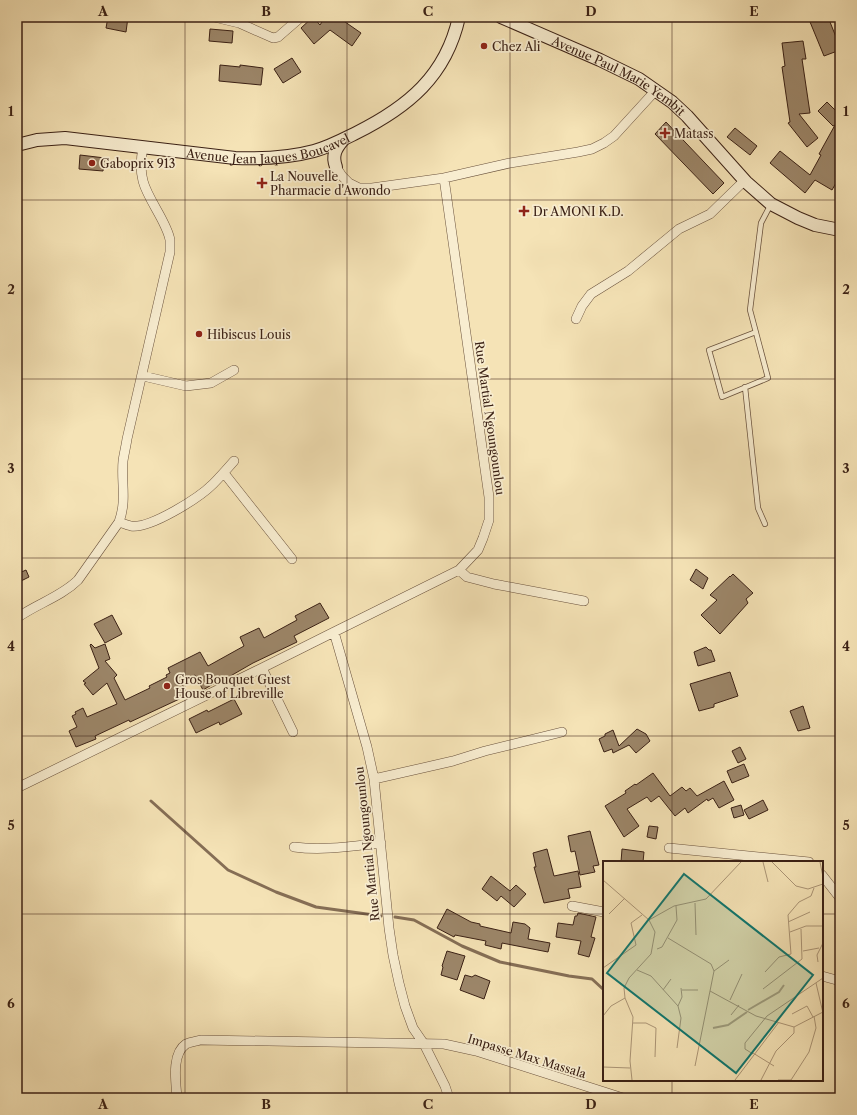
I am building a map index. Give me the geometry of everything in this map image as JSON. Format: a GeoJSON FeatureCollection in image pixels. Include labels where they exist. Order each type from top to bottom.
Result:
{"type":"FeatureCollection","features":[{"type":"Feature","properties":{"kind":"main road","name":"Avenue Jean Jaques Boucavel"},"geometry":{"type":"LineString","coordinates":[[17,145],[37,140],[64,138],[235,158],[259,159],[314,151],[343,140],[390,114],[414,96],[425,85],[448,52],[454,39],[459,17]]}},
{"type":"Feature","properties":{"kind":"main road","name":"Avenue Paul Marie Yembit"},"geometry":{"type":"LineString","coordinates":[[501,17],[600,60],[639,79],[656,90],[687,116],[745,180],[771,204],[815,225],[840,230]]}},
{"type":"Feature","properties":{"kind":"main road"},"geometry":{"type":"LineString","coordinates":[[336,167],[334,154],[343,140]]}},
{"type":"Feature","properties":{"kind":"main road"},"geometry":{"type":"LineString","coordinates":[[314,151],[325,156],[336,167]]}},
{"type":"Feature","properties":{"kind":"street"},"geometry":{"type":"LineString","coordinates":[[214,17],[239,23],[273,38],[278,37],[301,17]]}},
{"type":"Feature","properties":{"kind":"street"},"geometry":{"type":"LineString","coordinates":[[336,167],[342,176],[359,188],[372,188],[444,178],[510,163],[578,152],[604,143],[614,136],[656,90]]}},
{"type":"Feature","properties":{"kind":"street"},"geometry":{"type":"LineString","coordinates":[[17,618],[70,588],[78,580],[119,522],[124,504],[123,462],[127,439],[170,252],[170,239],[147,192],[143,180],[141,162],[143,147]]}},
{"type":"Feature","properties":{"kind":"street","name":"Rue Martial Ngoungounlou"},"geometry":{"type":"LineString","coordinates":[[444,178],[489,497],[488,520],[484,538],[478,550],[459,570],[334,632],[367,747],[374,779],[382,843],[389,928],[404,1006],[413,1028],[424,1044],[445,1086],[449,1098]]}},
{"type":"Feature","properties":{"kind":"street"},"geometry":{"type":"LineString","coordinates":[[576,319],[582,306],[591,294],[633,266],[678,229],[703,219],[710,214],[745,180]]}},
{"type":"Feature","properties":{"kind":"street"},"geometry":{"type":"LineString","coordinates":[[142,376],[186,386],[193,386],[211,383],[234,370]]}},
{"type":"Feature","properties":{"kind":"street"},"geometry":{"type":"LineString","coordinates":[[119,522],[131,526],[148,524],[200,495],[212,485],[234,461]]}},
{"type":"Feature","properties":{"kind":"street"},"geometry":{"type":"LineString","coordinates":[[224,473],[292,559]]}},
{"type":"Feature","properties":{"kind":"street"},"geometry":{"type":"LineString","coordinates":[[459,570],[467,577],[494,584],[584,601]]}},
{"type":"Feature","properties":{"kind":"street"},"geometry":{"type":"LineString","coordinates":[[17,788],[334,632]]}},
{"type":"Feature","properties":{"kind":"street"},"geometry":{"type":"LineString","coordinates":[[262,668],[293,732]]}},
{"type":"Feature","properties":{"kind":"street"},"geometry":{"type":"LineString","coordinates":[[374,779],[453,761],[485,751],[562,732]]}},
{"type":"Feature","properties":{"kind":"street"},"geometry":{"type":"LineString","coordinates":[[294,847],[305,849],[328,848],[382,843]]}},
{"type":"Feature","properties":{"kind":"street"},"geometry":{"type":"LineString","coordinates":[[669,848],[799,861]]}},
{"type":"Feature","properties":{"kind":"street"},"geometry":{"type":"LineString","coordinates":[[823,876],[840,898]]}},
{"type":"Feature","properties":{"kind":"street"},"geometry":{"type":"LineString","coordinates":[[572,906],[603,912]]}},
{"type":"Feature","properties":{"kind":"street"},"geometry":{"type":"LineString","coordinates":[[823,976],[840,981]]}},
{"type":"Feature","properties":{"kind":"street","name":"Impasse Max Massala"},"geometry":{"type":"LineString","coordinates":[[177,1098],[175,1064],[178,1055],[186,1045],[201,1040],[444,1044],[476,1051],[623,1098]]}},
{"type":"Feature","properties":{"kind":"lane"},"geometry":{"type":"LineString","coordinates":[[838,17],[840,21]]}},
{"type":"Feature","properties":{"kind":"lane"},"geometry":{"type":"LineString","coordinates":[[756,332],[709,350],[722,396],[768,378],[756,332],[750,310],[760,223],[771,204]]}},
{"type":"Feature","properties":{"kind":"lane"},"geometry":{"type":"LineString","coordinates":[[745,387],[758,508],[765,524]]}},
{"type":"Feature","properties":{"kind":"building"},"geometry":{"type":"Polygon","coordinates":[[[108,17],[128,17],[126,32],[106,28],[108,17]]]}},
{"type":"Feature","properties":{"kind":"building"},"geometry":{"type":"Polygon","coordinates":[[[313,17],[320,25],[325,17],[338,17],[361,33],[352,46],[330,30],[314,44],[301,28],[313,17]]]}},
{"type":"Feature","properties":{"kind":"building"},"geometry":{"type":"Polygon","coordinates":[[[808,17],[828,17],[840,50],[824,56],[808,17]]]}},
{"type":"Feature","properties":{"kind":"building"},"geometry":{"type":"Polygon","coordinates":[[[210,29],[233,31],[232,43],[209,41],[210,29]]]}},
{"type":"Feature","properties":{"kind":"building"},"geometry":{"type":"Polygon","coordinates":[[[803,41],[806,59],[802,59],[810,113],[799,114],[818,138],[807,147],[788,123],[790,122],[782,67],[785,66],[782,43],[803,41]]]}},
{"type":"Feature","properties":{"kind":"building"},"geometry":{"type":"Polygon","coordinates":[[[292,58],[301,72],[283,83],[274,69],[292,58]]]}},
{"type":"Feature","properties":{"kind":"building"},"geometry":{"type":"Polygon","coordinates":[[[220,65],[240,67],[240,65],[263,68],[261,85],[219,81],[220,65]]]}},
{"type":"Feature","properties":{"kind":"building"},"geometry":{"type":"Polygon","coordinates":[[[827,102],[840,115],[840,176],[832,190],[815,180],[805,193],[770,163],[780,151],[810,175],[821,155],[819,154],[835,125],[833,126],[818,111],[827,102]]]}},
{"type":"Feature","properties":{"kind":"building"},"geometry":{"type":"Polygon","coordinates":[[[666,122],[724,183],[713,194],[655,134],[666,122]]]}},
{"type":"Feature","properties":{"kind":"building"},"geometry":{"type":"Polygon","coordinates":[[[735,128],[757,146],[750,155],[727,137],[735,128]]]}},
{"type":"Feature","properties":{"kind":"building","name":"Gaboprix 913"},"geometry":{"type":"Polygon","coordinates":[[[80,155],[105,158],[103,171],[79,169],[80,155]]]}},
{"type":"Feature","properties":{"kind":"building"},"geometry":{"type":"Polygon","coordinates":[[[696,569],[708,578],[703,589],[690,580],[696,569]]]}},
{"type":"Feature","properties":{"kind":"building"},"geometry":{"type":"Polygon","coordinates":[[[26,570],[29,577],[17,583],[17,574],[26,570]]]}},
{"type":"Feature","properties":{"kind":"building"},"geometry":{"type":"Polygon","coordinates":[[[733,574],[753,593],[746,599],[748,603],[720,634],[701,615],[717,600],[710,595],[733,574]]]}},
{"type":"Feature","properties":{"kind":"building"},"geometry":{"type":"Polygon","coordinates":[[[320,603],[329,618],[294,636],[297,642],[253,663],[203,690],[195,675],[181,682],[188,695],[130,722],[129,720],[95,736],[96,739],[76,747],[69,731],[77,727],[72,716],[76,714],[75,712],[83,708],[87,717],[117,704],[107,683],[93,695],[84,684],[86,683],[83,681],[99,668],[90,645],[91,644],[95,648],[105,644],[110,659],[105,661],[117,675],[114,678],[125,700],[150,688],[149,686],[167,677],[166,675],[170,673],[168,668],[200,652],[208,666],[244,646],[240,637],[259,628],[264,638],[297,620],[295,616],[320,603]]]}},
{"type":"Feature","properties":{"kind":"building"},"geometry":{"type":"Polygon","coordinates":[[[112,615],[122,634],[105,643],[94,624],[112,615]]]}},
{"type":"Feature","properties":{"kind":"building"},"geometry":{"type":"Polygon","coordinates":[[[706,647],[711,650],[715,661],[698,666],[694,652],[706,647]]]}},
{"type":"Feature","properties":{"kind":"building"},"geometry":{"type":"Polygon","coordinates":[[[730,672],[738,696],[714,704],[714,707],[699,711],[690,684],[730,672]]]}},
{"type":"Feature","properties":{"kind":"building"},"geometry":{"type":"Polygon","coordinates":[[[234,699],[242,714],[220,725],[219,722],[196,733],[189,719],[207,710],[208,712],[234,699]]]}},
{"type":"Feature","properties":{"kind":"building"},"geometry":{"type":"Polygon","coordinates":[[[803,706],[810,728],[798,731],[790,711],[803,706]]]}},
{"type":"Feature","properties":{"kind":"building"},"geometry":{"type":"Polygon","coordinates":[[[637,729],[646,734],[650,741],[636,753],[629,745],[613,753],[612,749],[604,752],[599,739],[605,736],[605,734],[613,730],[619,746],[637,729]]]}},
{"type":"Feature","properties":{"kind":"building"},"geometry":{"type":"Polygon","coordinates":[[[740,747],[746,759],[738,763],[732,751],[740,747]]]}},
{"type":"Feature","properties":{"kind":"building"},"geometry":{"type":"Polygon","coordinates":[[[744,764],[749,776],[732,783],[727,771],[744,764]]]}},
{"type":"Feature","properties":{"kind":"building"},"geometry":{"type":"Polygon","coordinates":[[[653,773],[670,796],[682,787],[686,791],[690,788],[697,796],[724,781],[734,800],[719,808],[713,798],[708,801],[707,799],[688,813],[685,808],[675,816],[659,796],[651,802],[647,797],[627,809],[639,826],[624,837],[605,806],[653,773]]]}},
{"type":"Feature","properties":{"kind":"building"},"geometry":{"type":"Polygon","coordinates":[[[763,800],[768,810],[749,819],[744,810],[763,800]]]}},
{"type":"Feature","properties":{"kind":"building"},"geometry":{"type":"Polygon","coordinates":[[[741,805],[744,815],[734,818],[731,808],[741,805]]]}},
{"type":"Feature","properties":{"kind":"building"},"geometry":{"type":"Polygon","coordinates":[[[649,826],[658,827],[656,839],[647,837],[649,826]]]}},
{"type":"Feature","properties":{"kind":"building"},"geometry":{"type":"Polygon","coordinates":[[[590,831],[599,865],[593,866],[595,872],[580,875],[575,851],[571,852],[568,836],[590,831]]]}},
{"type":"Feature","properties":{"kind":"building"},"geometry":{"type":"Polygon","coordinates":[[[547,849],[554,876],[578,871],[581,887],[568,889],[570,898],[544,903],[534,867],[536,867],[533,853],[547,849]]]}},
{"type":"Feature","properties":{"kind":"building"},"geometry":{"type":"Polygon","coordinates":[[[622,849],[644,852],[643,861],[621,861],[622,849]]]}},
{"type":"Feature","properties":{"kind":"building"},"geometry":{"type":"Polygon","coordinates":[[[491,876],[510,891],[516,885],[526,894],[514,907],[501,896],[497,901],[482,889],[491,876]]]}},
{"type":"Feature","properties":{"kind":"building"},"geometry":{"type":"Polygon","coordinates":[[[447,909],[471,922],[480,924],[480,926],[511,933],[513,922],[525,924],[530,928],[528,939],[550,943],[548,952],[502,943],[501,949],[485,945],[486,941],[455,935],[454,937],[437,928],[447,909]]]}},
{"type":"Feature","properties":{"kind":"building"},"geometry":{"type":"Polygon","coordinates":[[[578,913],[596,917],[591,937],[595,938],[589,957],[578,954],[581,941],[556,937],[558,923],[573,925],[575,916],[577,916],[578,913]]]}},
{"type":"Feature","properties":{"kind":"building"},"geometry":{"type":"Polygon","coordinates":[[[447,951],[465,956],[457,980],[441,975],[442,966],[447,951]]]}},
{"type":"Feature","properties":{"kind":"building"},"geometry":{"type":"Polygon","coordinates":[[[465,975],[472,977],[475,975],[490,981],[484,999],[460,990],[465,975]]]}},
{"type":"Feature","properties":{"kind":"waterway"},"geometry":{"type":"LineString","coordinates":[[151,801],[228,870],[276,892],[316,907],[381,916]]}},
{"type":"Feature","properties":{"kind":"waterway"},"geometry":{"type":"LineString","coordinates":[[395,917],[414,920],[462,946],[500,962],[569,976],[592,979],[603,989]]}},
{"type":"Feature","properties":{"kind":"place","name":"Chez Ali"},"geometry":{"type":"Point","coordinates":[484,46]}},
{"type":"Feature","properties":{"kind":"place","name":"Matass"},"geometry":{"type":"Point","coordinates":[665,133]}},
{"type":"Feature","properties":{"kind":"place","name":"Gaboprix 913"},"geometry":{"type":"Point","coordinates":[92,163]}},
{"type":"Feature","properties":{"kind":"place","name":"La Nouvelle Pharmacie d'Awondo"},"geometry":{"type":"Point","coordinates":[262,183]}},
{"type":"Feature","properties":{"kind":"place","name":"Dr AMONI K.D."},"geometry":{"type":"Point","coordinates":[524,211]}},
{"type":"Feature","properties":{"kind":"place","name":"Hibiscus Louis"},"geometry":{"type":"Point","coordinates":[199,334]}},
{"type":"Feature","properties":{"kind":"place","name":"Gros Bouquet Guest House of Libreville"},"geometry":{"type":"Point","coordinates":[167,686]}}]}
